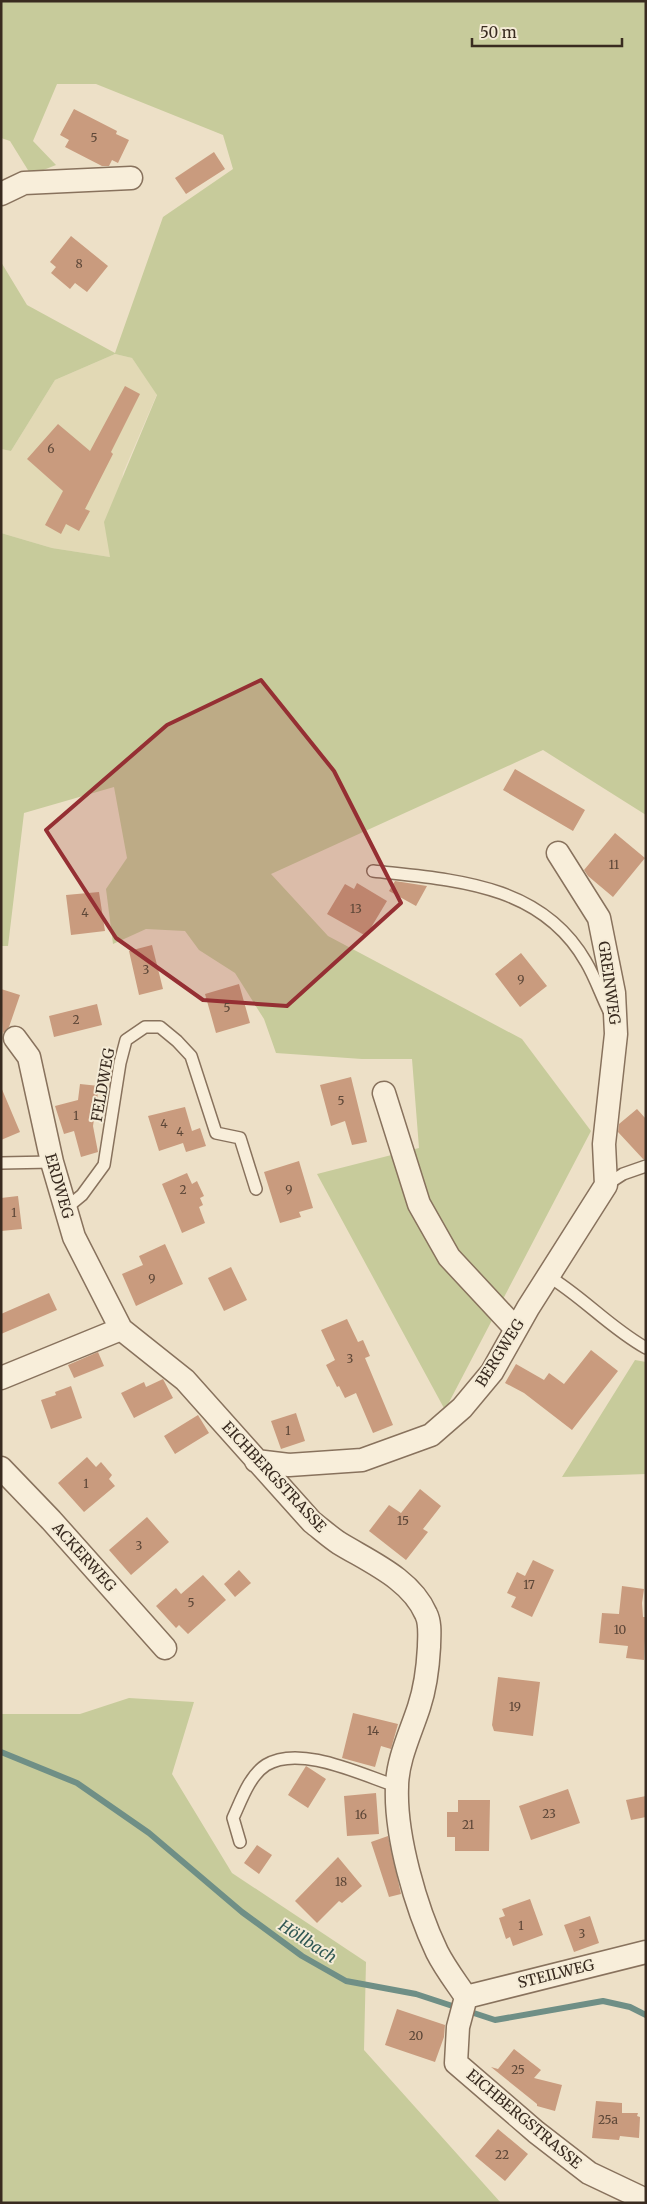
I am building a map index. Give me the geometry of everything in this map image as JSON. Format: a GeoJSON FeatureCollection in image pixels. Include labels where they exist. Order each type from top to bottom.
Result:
{"type":"FeatureCollection","features":[{"type":"Feature","properties":{"kind":"street"},"geometry":{"type":"LineString","coordinates":[[1,194],[24,183],[131,178]]}},
{"type":"Feature","properties":{"kind":"street","name":"GREINWEG"},"geometry":{"type":"LineString","coordinates":[[558,853],[599,918],[614,993],[616,1027],[604,1144],[606,1185]]}},
{"type":"Feature","properties":{"kind":"street","name":"ERDWEG"},"geometry":{"type":"LineString","coordinates":[[15,1038],[28,1057],[52,1162],[74,1237],[121,1329]]}},
{"type":"Feature","properties":{"kind":"street"},"geometry":{"type":"LineString","coordinates":[[384,1093],[419,1204],[449,1257],[516,1329]]}},
{"type":"Feature","properties":{"kind":"street","name":"BERGWEG"},"geometry":{"type":"LineString","coordinates":[[256,1461],[289,1465],[362,1460],[430,1435],[462,1408],[492,1372],[548,1276],[606,1185]]}},
{"type":"Feature","properties":{"kind":"street"},"geometry":{"type":"LineString","coordinates":[[1,1378],[121,1329]]}},
{"type":"Feature","properties":{"kind":"street","name":"EICHBERGSTRASSE"},"geometry":{"type":"LineString","coordinates":[[121,1329],[185,1380],[312,1522],[337,1541],[405,1584],[416,1596],[427,1615],[430,1633],[428,1657],[420,1706],[402,1760],[396,1786],[402,1837],[418,1904],[437,1952],[465,2000],[458,2027],[456,2063],[536,2132],[590,2173],[646,2200]]}},
{"type":"Feature","properties":{"kind":"street","name":"ACKERWEG"},"geometry":{"type":"LineString","coordinates":[[1,1468],[165,1648]]}},
{"type":"Feature","properties":{"kind":"street","name":"STEILWEG"},"geometry":{"type":"LineString","coordinates":[[465,2000],[646,1952]]}},
{"type":"Feature","properties":{"kind":"lane"},"geometry":{"type":"LineString","coordinates":[[373,871],[482,885],[536,911],[553,922],[587,962],[616,1027]]}},
{"type":"Feature","properties":{"kind":"lane","name":"FELDWEG"},"geometry":{"type":"LineString","coordinates":[[65,1208],[82,1195],[104,1165],[120,1063],[126,1040],[145,1027],[160,1027],[191,1056],[216,1133],[240,1138],[256,1189]]}},
{"type":"Feature","properties":{"kind":"lane"},"geometry":{"type":"LineString","coordinates":[[1,1163],[52,1162]]}},
{"type":"Feature","properties":{"kind":"lane"},"geometry":{"type":"LineString","coordinates":[[606,1185],[624,1174],[646,1166]]}},
{"type":"Feature","properties":{"kind":"lane"},"geometry":{"type":"LineString","coordinates":[[548,1276],[566,1287],[631,1340],[646,1348]]}},
{"type":"Feature","properties":{"kind":"lane"},"geometry":{"type":"LineString","coordinates":[[240,1842],[233,1818],[249,1783],[266,1766],[295,1757],[332,1765],[396,1786]]}},
{"type":"Feature","properties":{"kind":"highlighted area"},"geometry":{"type":"Polygon","coordinates":[[[261,680],[334,771],[401,903],[287,1006],[203,1000],[116,938],[46,830],[167,725],[261,680]]]}},
{"type":"Feature","properties":{"kind":"shaded area"},"geometry":{"type":"Polygon","coordinates":[[[115,354],[132,358],[157,394],[123,473],[110,557],[52,548],[1,533],[1,449],[11,451],[55,380],[115,354]]]}},
{"type":"Feature","properties":{"kind":"green space"},"geometry":{"type":"Polygon","coordinates":[[[1,1],[646,1],[646,815],[543,750],[271,874],[328,936],[522,1039],[591,1131],[445,1410],[317,1174],[419,1148],[412,1059],[362,1059],[276,1053],[264,1019],[235,973],[199,950],[185,931],[146,929],[113,944],[106,889],[127,858],[114,787],[24,813],[8,946],[1,946],[1,533],[52,548],[110,557],[104,522],[157,395],[132,358],[115,354],[55,380],[11,451],[1,449],[1,262],[27,305],[115,353],[163,217],[233,169],[223,135],[96,84],[57,84],[33,141],[56,165],[31,175],[10,141],[1,138],[1,1]]]}},
{"type":"Feature","properties":{"kind":"green space"},"geometry":{"type":"Polygon","coordinates":[[[635,1360],[646,1362],[646,1474],[562,1477],[635,1360]]]}},
{"type":"Feature","properties":{"kind":"green space"},"geometry":{"type":"Polygon","coordinates":[[[129,1698],[194,1702],[172,1774],[232,1873],[366,1962],[364,2050],[501,2203],[1,2203],[1,1714],[80,1714],[129,1698]]]}},
{"type":"Feature","properties":{"kind":"building"},"geometry":{"type":"Polygon","coordinates":[[[74,109],[117,131],[116,134],[129,140],[118,163],[112,160],[109,166],[102,166],[65,147],[69,140],[60,135],[74,109]]]}},
{"type":"Feature","properties":{"kind":"building"},"geometry":{"type":"Polygon","coordinates":[[[214,152],[225,169],[186,194],[175,178],[214,152]]]}},
{"type":"Feature","properties":{"kind":"building"},"geometry":{"type":"Polygon","coordinates":[[[71,236],[108,266],[87,292],[75,283],[70,289],[51,273],[56,267],[50,262],[71,236]]]}},
{"type":"Feature","properties":{"kind":"building"},"geometry":{"type":"Polygon","coordinates":[[[125,386],[140,394],[111,452],[113,454],[85,509],[90,511],[79,531],[66,524],[61,534],[45,525],[63,491],[27,459],[58,424],[90,451],[125,386]]]}},
{"type":"Feature","properties":{"kind":"building"},"geometry":{"type":"Polygon","coordinates":[[[515,769],[585,810],[573,831],[503,790],[515,769]]]}},
{"type":"Feature","properties":{"kind":"building"},"geometry":{"type":"Polygon","coordinates":[[[615,833],[645,858],[613,897],[588,876],[584,870],[615,833]]]}},
{"type":"Feature","properties":{"kind":"building"},"geometry":{"type":"Polygon","coordinates":[[[395,881],[427,886],[416,906],[389,891],[395,881]]]}},
{"type":"Feature","properties":{"kind":"building"},"geometry":{"type":"Polygon","coordinates":[[[357,883],[387,901],[366,936],[327,914],[345,884],[354,889],[357,883]]]}},
{"type":"Feature","properties":{"kind":"building"},"geometry":{"type":"Polygon","coordinates":[[[99,892],[105,931],[71,935],[66,895],[99,892]]]}},
{"type":"Feature","properties":{"kind":"building"},"geometry":{"type":"Polygon","coordinates":[[[152,945],[163,989],[139,995],[129,951],[152,945]]]}},
{"type":"Feature","properties":{"kind":"building"},"geometry":{"type":"Polygon","coordinates":[[[521,953],[547,986],[520,1007],[495,974],[521,953]]]}},
{"type":"Feature","properties":{"kind":"building"},"geometry":{"type":"Polygon","coordinates":[[[239,984],[250,1023],[216,1033],[205,994],[239,984]]]}},
{"type":"Feature","properties":{"kind":"building"},"geometry":{"type":"Polygon","coordinates":[[[1,989],[20,995],[9,1027],[3,1033],[3,1042],[1,989]]]}},
{"type":"Feature","properties":{"kind":"building"},"geometry":{"type":"Polygon","coordinates":[[[97,1004],[102,1025],[54,1037],[49,1016],[97,1004]]]}},
{"type":"Feature","properties":{"kind":"building"},"geometry":{"type":"Polygon","coordinates":[[[351,1077],[367,1142],[352,1145],[345,1121],[331,1126],[320,1085],[351,1077]]]}},
{"type":"Feature","properties":{"kind":"building"},"geometry":{"type":"Polygon","coordinates":[[[80,1084],[99,1086],[93,1126],[98,1152],[81,1157],[74,1131],[64,1134],[55,1106],[78,1100],[80,1084]]]}},
{"type":"Feature","properties":{"kind":"building"},"geometry":{"type":"Polygon","coordinates":[[[1,1087],[20,1132],[1,1140],[1,1087]]]}},
{"type":"Feature","properties":{"kind":"building"},"geometry":{"type":"Polygon","coordinates":[[[185,1107],[192,1131],[200,1128],[206,1146],[186,1152],[183,1143],[159,1151],[148,1116],[185,1107]]]}},
{"type":"Feature","properties":{"kind":"building"},"geometry":{"type":"Polygon","coordinates":[[[637,1109],[646,1119],[646,1159],[643,1159],[618,1132],[619,1124],[637,1109]]]}},
{"type":"Feature","properties":{"kind":"building"},"geometry":{"type":"Polygon","coordinates":[[[299,1161],[313,1208],[299,1212],[301,1217],[280,1223],[264,1172],[299,1161]]]}},
{"type":"Feature","properties":{"kind":"building"},"geometry":{"type":"Polygon","coordinates":[[[187,1173],[192,1184],[197,1181],[204,1196],[200,1198],[203,1205],[199,1207],[205,1223],[182,1233],[162,1184],[187,1173]]]}},
{"type":"Feature","properties":{"kind":"building"},"geometry":{"type":"Polygon","coordinates":[[[18,1196],[22,1229],[1,1231],[1,1198],[18,1196]]]}},
{"type":"Feature","properties":{"kind":"building"},"geometry":{"type":"Polygon","coordinates":[[[165,1244],[183,1284],[136,1306],[122,1274],[143,1265],[139,1256],[165,1244]]]}},
{"type":"Feature","properties":{"kind":"building"},"geometry":{"type":"Polygon","coordinates":[[[231,1267],[247,1300],[224,1311],[208,1278],[231,1267]]]}},
{"type":"Feature","properties":{"kind":"building"},"geometry":{"type":"Polygon","coordinates":[[[49,1293],[57,1310],[1,1334],[1,1314],[49,1293]]]}},
{"type":"Feature","properties":{"kind":"building"},"geometry":{"type":"Polygon","coordinates":[[[347,1319],[358,1342],[363,1340],[370,1356],[365,1358],[393,1425],[373,1433],[356,1393],[345,1398],[326,1365],[335,1360],[321,1330],[347,1319]]]}},
{"type":"Feature","properties":{"kind":"building"},"geometry":{"type":"Polygon","coordinates":[[[591,1350],[618,1371],[572,1430],[524,1393],[505,1383],[516,1364],[544,1380],[549,1373],[564,1384],[591,1350]]]}},
{"type":"Feature","properties":{"kind":"building"},"geometry":{"type":"Polygon","coordinates":[[[98,1352],[104,1366],[74,1378],[68,1365],[98,1352]]]}},
{"type":"Feature","properties":{"kind":"building"},"geometry":{"type":"Polygon","coordinates":[[[163,1379],[173,1398],[134,1418],[121,1393],[144,1382],[146,1387],[163,1379]]]}},
{"type":"Feature","properties":{"kind":"building"},"geometry":{"type":"Polygon","coordinates":[[[71,1386],[82,1418],[51,1429],[41,1400],[56,1395],[55,1392],[71,1386]]]}},
{"type":"Feature","properties":{"kind":"building"},"geometry":{"type":"Polygon","coordinates":[[[296,1413],[305,1441],[281,1449],[271,1421],[296,1413]]]}},
{"type":"Feature","properties":{"kind":"building"},"geometry":{"type":"Polygon","coordinates":[[[198,1415],[209,1433],[175,1454],[164,1436],[198,1415]]]}},
{"type":"Feature","properties":{"kind":"building"},"geometry":{"type":"Polygon","coordinates":[[[87,1457],[96,1467],[101,1462],[112,1475],[109,1479],[115,1486],[84,1512],[58,1483],[87,1457]]]}},
{"type":"Feature","properties":{"kind":"building"},"geometry":{"type":"Polygon","coordinates":[[[420,1489],[441,1506],[423,1529],[428,1532],[406,1560],[369,1531],[389,1505],[401,1513],[420,1489]]]}},
{"type":"Feature","properties":{"kind":"building"},"geometry":{"type":"Polygon","coordinates":[[[147,1517],[169,1542],[131,1575],[109,1550],[147,1517]]]}},
{"type":"Feature","properties":{"kind":"building"},"geometry":{"type":"Polygon","coordinates":[[[533,1560],[554,1570],[532,1617],[511,1607],[516,1597],[507,1593],[517,1572],[525,1576],[533,1560]]]}},
{"type":"Feature","properties":{"kind":"building"},"geometry":{"type":"Polygon","coordinates":[[[239,1570],[251,1583],[235,1597],[224,1584],[239,1570]]]}},
{"type":"Feature","properties":{"kind":"building"},"geometry":{"type":"Polygon","coordinates":[[[203,1575],[226,1600],[188,1634],[179,1625],[176,1628],[156,1606],[176,1588],[181,1594],[203,1575]]]}},
{"type":"Feature","properties":{"kind":"building"},"geometry":{"type":"Polygon","coordinates":[[[622,1586],[644,1589],[643,1617],[646,1617],[644,1660],[626,1658],[628,1646],[599,1643],[602,1613],[619,1614],[622,1586]]]}},
{"type":"Feature","properties":{"kind":"building"},"geometry":{"type":"Polygon","coordinates":[[[498,1677],[540,1682],[533,1736],[494,1731],[492,1725],[498,1677]]]}},
{"type":"Feature","properties":{"kind":"building"},"geometry":{"type":"Polygon","coordinates":[[[353,1713],[398,1724],[391,1749],[381,1746],[375,1767],[342,1758],[353,1713]]]}},
{"type":"Feature","properties":{"kind":"building"},"geometry":{"type":"Polygon","coordinates":[[[306,1766],[326,1779],[308,1808],[288,1795],[306,1766]]]}},
{"type":"Feature","properties":{"kind":"building"},"geometry":{"type":"Polygon","coordinates":[[[568,1789],[580,1823],[531,1840],[519,1806],[568,1789]]]}},
{"type":"Feature","properties":{"kind":"building"},"geometry":{"type":"Polygon","coordinates":[[[376,1793],[379,1834],[347,1836],[344,1796],[376,1793]]]}},
{"type":"Feature","properties":{"kind":"building"},"geometry":{"type":"Polygon","coordinates":[[[646,1796],[646,1817],[631,1820],[626,1800],[646,1796]]]}},
{"type":"Feature","properties":{"kind":"building"},"geometry":{"type":"Polygon","coordinates":[[[458,1800],[490,1800],[489,1851],[455,1851],[455,1837],[447,1837],[447,1812],[458,1812],[458,1800]]]}},
{"type":"Feature","properties":{"kind":"building"},"geometry":{"type":"Polygon","coordinates":[[[388,1836],[401,1894],[389,1897],[371,1842],[388,1836]]]}},
{"type":"Feature","properties":{"kind":"building"},"geometry":{"type":"Polygon","coordinates":[[[257,1845],[272,1855],[259,1874],[244,1863],[257,1845]]]}},
{"type":"Feature","properties":{"kind":"building"},"geometry":{"type":"Polygon","coordinates":[[[338,1857],[362,1886],[342,1903],[339,1901],[317,1923],[295,1901],[338,1857]]]}},
{"type":"Feature","properties":{"kind":"building"},"geometry":{"type":"Polygon","coordinates":[[[530,1899],[543,1935],[513,1946],[510,1937],[506,1939],[499,1918],[505,1916],[502,1909],[530,1899]]]}},
{"type":"Feature","properties":{"kind":"building"},"geometry":{"type":"Polygon","coordinates":[[[590,1916],[599,1943],[574,1952],[564,1925],[590,1916]]]}},
{"type":"Feature","properties":{"kind":"building"},"geometry":{"type":"Polygon","coordinates":[[[397,2009],[445,2025],[444,2037],[435,2062],[385,2045],[397,2009]]]}},
{"type":"Feature","properties":{"kind":"building"},"geometry":{"type":"Polygon","coordinates":[[[514,2049],[541,2070],[534,2078],[562,2085],[555,2111],[537,2106],[537,2104],[491,2067],[498,2069],[514,2049]]]}},
{"type":"Feature","properties":{"kind":"building"},"geometry":{"type":"Polygon","coordinates":[[[596,2101],[622,2103],[622,2113],[638,2113],[637,2116],[640,2117],[639,2138],[620,2136],[619,2140],[592,2138],[596,2101]]]}},
{"type":"Feature","properties":{"kind":"building"},"geometry":{"type":"Polygon","coordinates":[[[498,2129],[528,2154],[505,2181],[475,2156],[498,2129]]]}},
{"type":"Feature","properties":{"kind":"waterway","name":"Höllbach"},"geometry":{"type":"LineString","coordinates":[[1,1752],[77,1783],[149,1833],[242,1912],[302,1956],[346,1981],[416,1994],[495,2020],[603,2001],[630,2007],[646,2015]]}}]}
